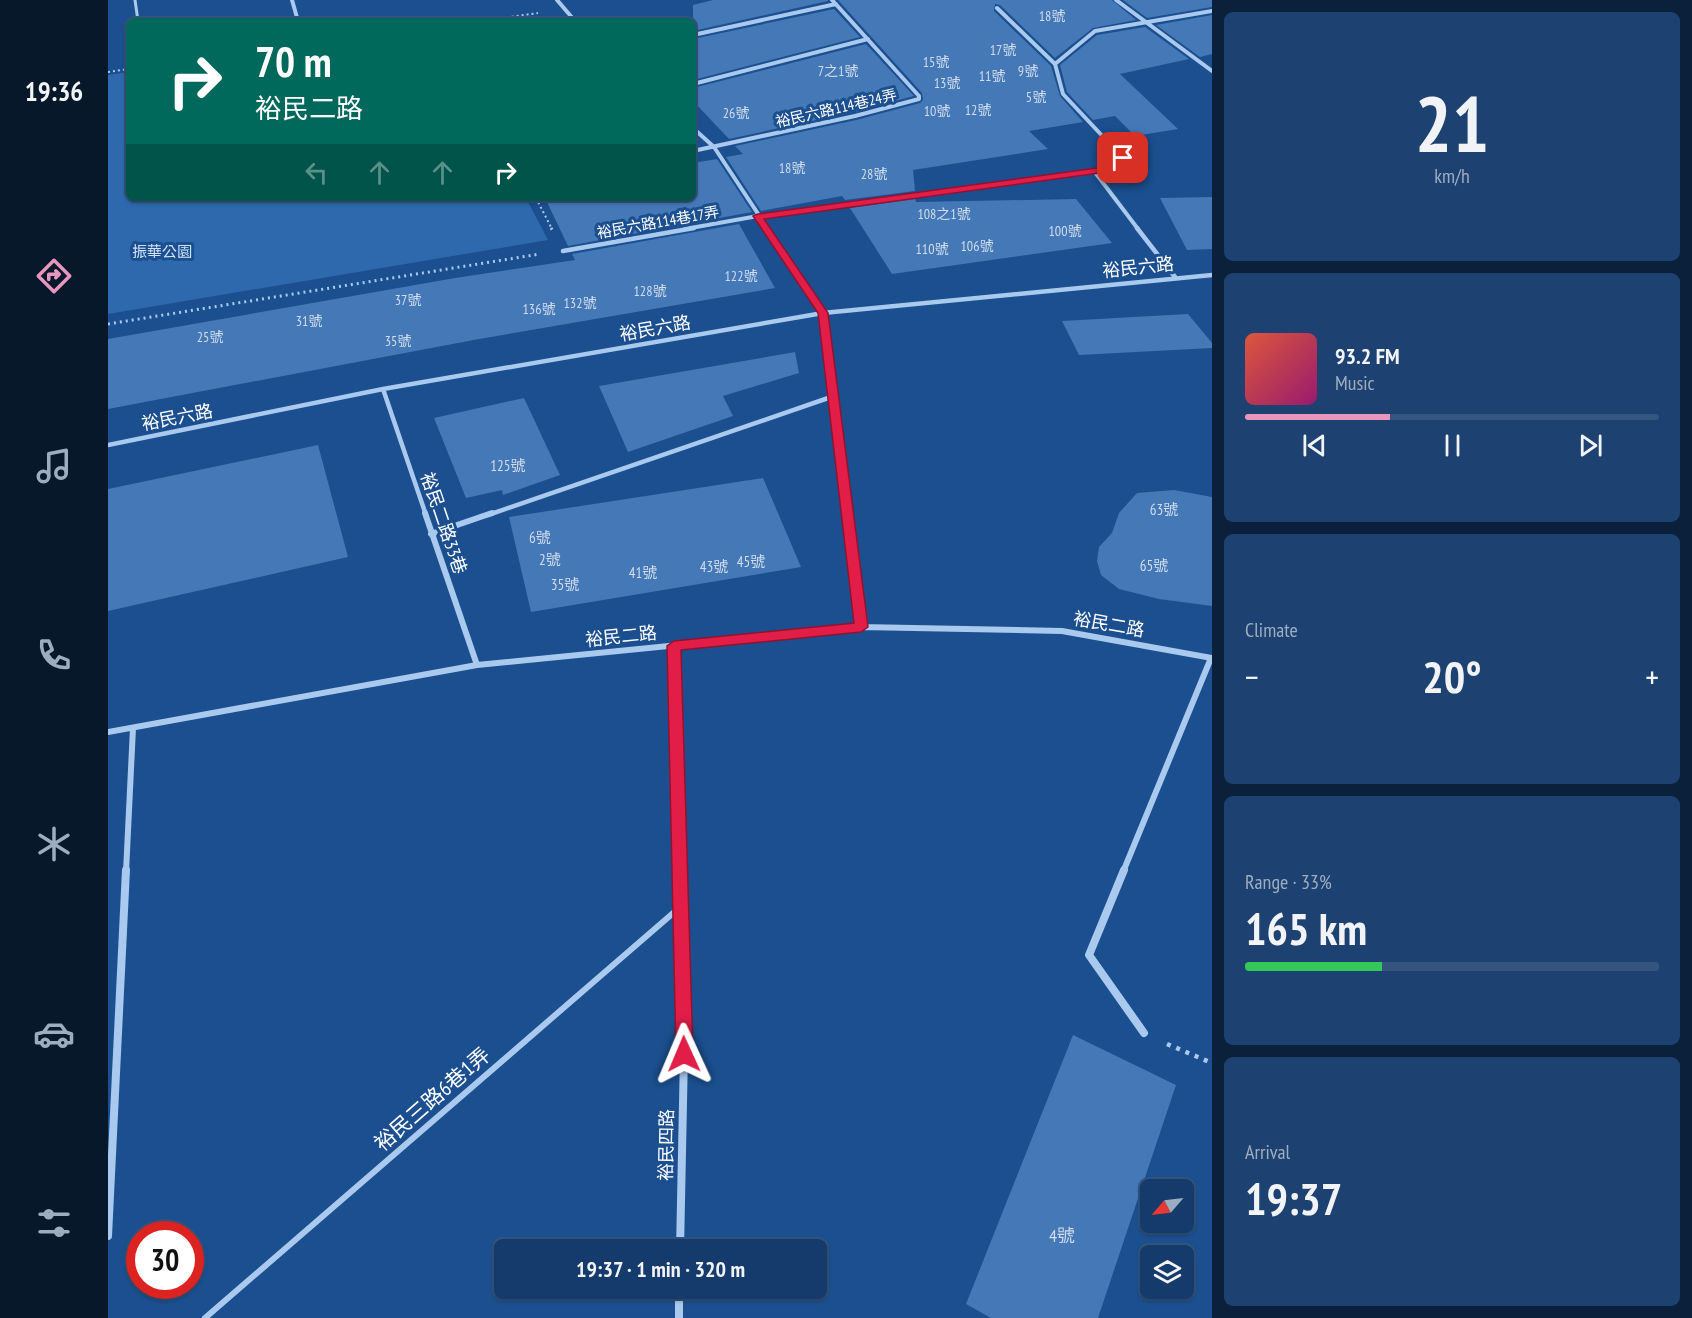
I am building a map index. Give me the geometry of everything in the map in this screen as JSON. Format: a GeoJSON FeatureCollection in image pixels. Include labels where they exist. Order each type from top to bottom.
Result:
{"type":"FeatureCollection","features":[{"type":"Feature","properties":{"kind":"street"},"geometry":{"type":"LineString","coordinates":[[292,0],[297,18]]}},
{"type":"Feature","properties":{"kind":"street"},"geometry":{"type":"LineString","coordinates":[[557,0],[572,18]]}},
{"type":"Feature","properties":{"kind":"street"},"geometry":{"type":"LineString","coordinates":[[1116,0],[1212,71]]}},
{"type":"Feature","properties":{"kind":"street"},"geometry":{"type":"LineString","coordinates":[[696,34],[834,2],[868,39],[696,83]]}},
{"type":"Feature","properties":{"kind":"street"},"geometry":{"type":"LineString","coordinates":[[997,8],[1055,64],[1095,31],[1212,11]]}},
{"type":"Feature","properties":{"kind":"street","name":"裕民六路114巷24弄"},"geometry":{"type":"LineString","coordinates":[[714,147],[855,116],[919,99],[919,96],[868,39]]}},
{"type":"Feature","properties":{"kind":"street","name":"裕民六路114巷17弄"},"geometry":{"type":"LineString","coordinates":[[563,251],[758,216],[1114,168],[1123,158],[1063,94],[1055,64]]}},
{"type":"Feature","properties":{"kind":"street"},"geometry":{"type":"LineString","coordinates":[[696,131],[714,147],[823,313],[861,627]]}},
{"type":"Feature","properties":{"kind":"street"},"geometry":{"type":"LineString","coordinates":[[696,150],[714,147]]}},
{"type":"Feature","properties":{"kind":"street"},"geometry":{"type":"LineString","coordinates":[[1094,171],[1175,277]]}},
{"type":"Feature","properties":{"kind":"street","name":"裕民六路"},"geometry":{"type":"LineString","coordinates":[[108,445],[382,389],[823,313],[1212,275]]}},
{"type":"Feature","properties":{"kind":"street","name":"裕民二路33巷"},"geometry":{"type":"LineString","coordinates":[[382,389],[477,665]]}},
{"type":"Feature","properties":{"kind":"street"},"geometry":{"type":"LineString","coordinates":[[431,534],[834,396]]}},
{"type":"Feature","properties":{"kind":"street","name":"裕民二路"},"geometry":{"type":"LineString","coordinates":[[108,732],[477,665],[861,627],[1062,631],[1212,658]]}},
{"type":"Feature","properties":{"kind":"street","name":"裕民四路"},"geometry":{"type":"LineString","coordinates":[[674,646],[684,1054],[680,1239]]}},
{"type":"Feature","properties":{"kind":"street"},"geometry":{"type":"LineString","coordinates":[[1144,1032],[1089,956],[1212,658]]}},
{"type":"Feature","properties":{"kind":"street"},"geometry":{"type":"LineString","coordinates":[[108,1236],[133,728]]}},
{"type":"Feature","properties":{"kind":"street"},"geometry":{"type":"LineString","coordinates":[[679,1299],[679,1318]]}},
{"type":"Feature","properties":{"kind":"lane"},"geometry":{"type":"LineString","coordinates":[[135,0],[138,18]]}},
{"type":"Feature","properties":{"kind":"lane","name":"裕民三路6巷1弄"},"geometry":{"type":"LineString","coordinates":[[205,1318],[681,906]]}},
{"type":"Feature","properties":{"kind":"path"},"geometry":{"type":"LineString","coordinates":[[504,18],[564,10]]}},
{"type":"Feature","properties":{"kind":"path"},"geometry":{"type":"LineString","coordinates":[[108,72],[126,69]]}},
{"type":"Feature","properties":{"kind":"path"},"geometry":{"type":"LineString","coordinates":[[108,324],[563,251],[538,201]]}},
{"type":"Feature","properties":{"kind":"path"},"geometry":{"type":"LineString","coordinates":[[1144,1032],[1212,1063]]}},
{"type":"Feature","properties":{"kind":"green space","name":"振華公園"},"geometry":{"type":"Polygon","coordinates":[[[126,72],[126,201],[528,201],[548,240],[108,314],[108,75],[126,72]]]}},
{"type":"Feature","properties":{"kind":"building"},"geometry":{"type":"Polygon","coordinates":[[[713,0],[828,0],[696,30],[693,5],[713,0]]]}},
{"type":"Feature","properties":{"kind":"building"},"geometry":{"type":"Polygon","coordinates":[[[838,0],[1112,0],[1136,20],[1093,28],[1055,58],[1000,5],[995,4],[994,11],[1051,66],[1060,96],[1083,122],[1029,131],[1048,149],[913,170],[915,191],[845,200],[842,196],[761,211],[726,157],[743,154],[735,146],[856,120],[920,103],[923,100],[922,93],[838,0]]]}},
{"type":"Feature","properties":{"kind":"building"},"geometry":{"type":"Polygon","coordinates":[[[1123,0],[1212,0],[1212,7],[1147,18],[1123,0]]]}},
{"type":"Feature","properties":{"kind":"building"},"geometry":{"type":"Polygon","coordinates":[[[834,9],[860,37],[696,79],[696,38],[834,9]]]}},
{"type":"Feature","properties":{"kind":"building"},"geometry":{"type":"Polygon","coordinates":[[[1212,15],[1212,54],[1200,57],[1156,25],[1212,15]]]}},
{"type":"Feature","properties":{"kind":"building"},"geometry":{"type":"Polygon","coordinates":[[[1145,27],[1189,59],[1120,74],[1178,129],[1135,136],[1115,116],[1093,120],[1067,92],[1060,65],[1097,35],[1145,27]]]}},
{"type":"Feature","properties":{"kind":"building"},"geometry":{"type":"Polygon","coordinates":[[[866,44],[914,96],[854,112],[729,139],[696,104],[696,87],[866,44]]]}},
{"type":"Feature","properties":{"kind":"building"},"geometry":{"type":"Polygon","coordinates":[[[717,159],[752,212],[568,246],[546,201],[696,201],[696,162],[717,159]]]}},
{"type":"Feature","properties":{"kind":"building"},"geometry":{"type":"Polygon","coordinates":[[[1212,197],[1212,249],[1187,250],[1160,198],[1212,197]]]}},
{"type":"Feature","properties":{"kind":"building"},"geometry":{"type":"Polygon","coordinates":[[[915,199],[916,202],[1076,199],[1112,243],[892,274],[850,208],[915,199]]]}},
{"type":"Feature","properties":{"kind":"building"},"geometry":{"type":"Polygon","coordinates":[[[739,224],[775,288],[479,339],[108,409],[108,339],[455,278],[575,260],[572,254],[739,224]]]}},
{"type":"Feature","properties":{"kind":"building"},"geometry":{"type":"Polygon","coordinates":[[[1188,314],[1212,343],[1212,348],[1079,355],[1062,321],[1188,314]]]}},
{"type":"Feature","properties":{"kind":"building"},"geometry":{"type":"Polygon","coordinates":[[[795,352],[799,373],[723,396],[733,416],[628,452],[599,386],[795,352]]]}},
{"type":"Feature","properties":{"kind":"building"},"geometry":{"type":"Polygon","coordinates":[[[524,398],[560,475],[503,495],[502,490],[466,498],[434,418],[524,398]]]}},
{"type":"Feature","properties":{"kind":"building"},"geometry":{"type":"Polygon","coordinates":[[[318,445],[348,557],[108,611],[108,489],[318,445]]]}},
{"type":"Feature","properties":{"kind":"building"},"geometry":{"type":"Polygon","coordinates":[[[763,478],[801,567],[531,612],[509,517],[763,478]]]}},
{"type":"Feature","properties":{"kind":"building"},"geometry":{"type":"Polygon","coordinates":[[[1174,490],[1212,497],[1212,606],[1159,599],[1119,589],[1101,575],[1097,561],[1099,547],[1112,533],[1119,513],[1137,493],[1174,490]]]}},
{"type":"Feature","properties":{"kind":"building"},"geometry":{"type":"Polygon","coordinates":[[[1073,1035],[1176,1085],[1145,1179],[1140,1179],[1140,1193],[1098,1318],[991,1318],[966,1304],[1073,1035]]]}},
{"type":"Feature","properties":{"kind":"route"},"geometry":{"type":"LineString","coordinates":[[684,1054],[681,857],[674,646],[861,627],[823,313],[758,216],[1114,168],[1123,158]]}}]}
